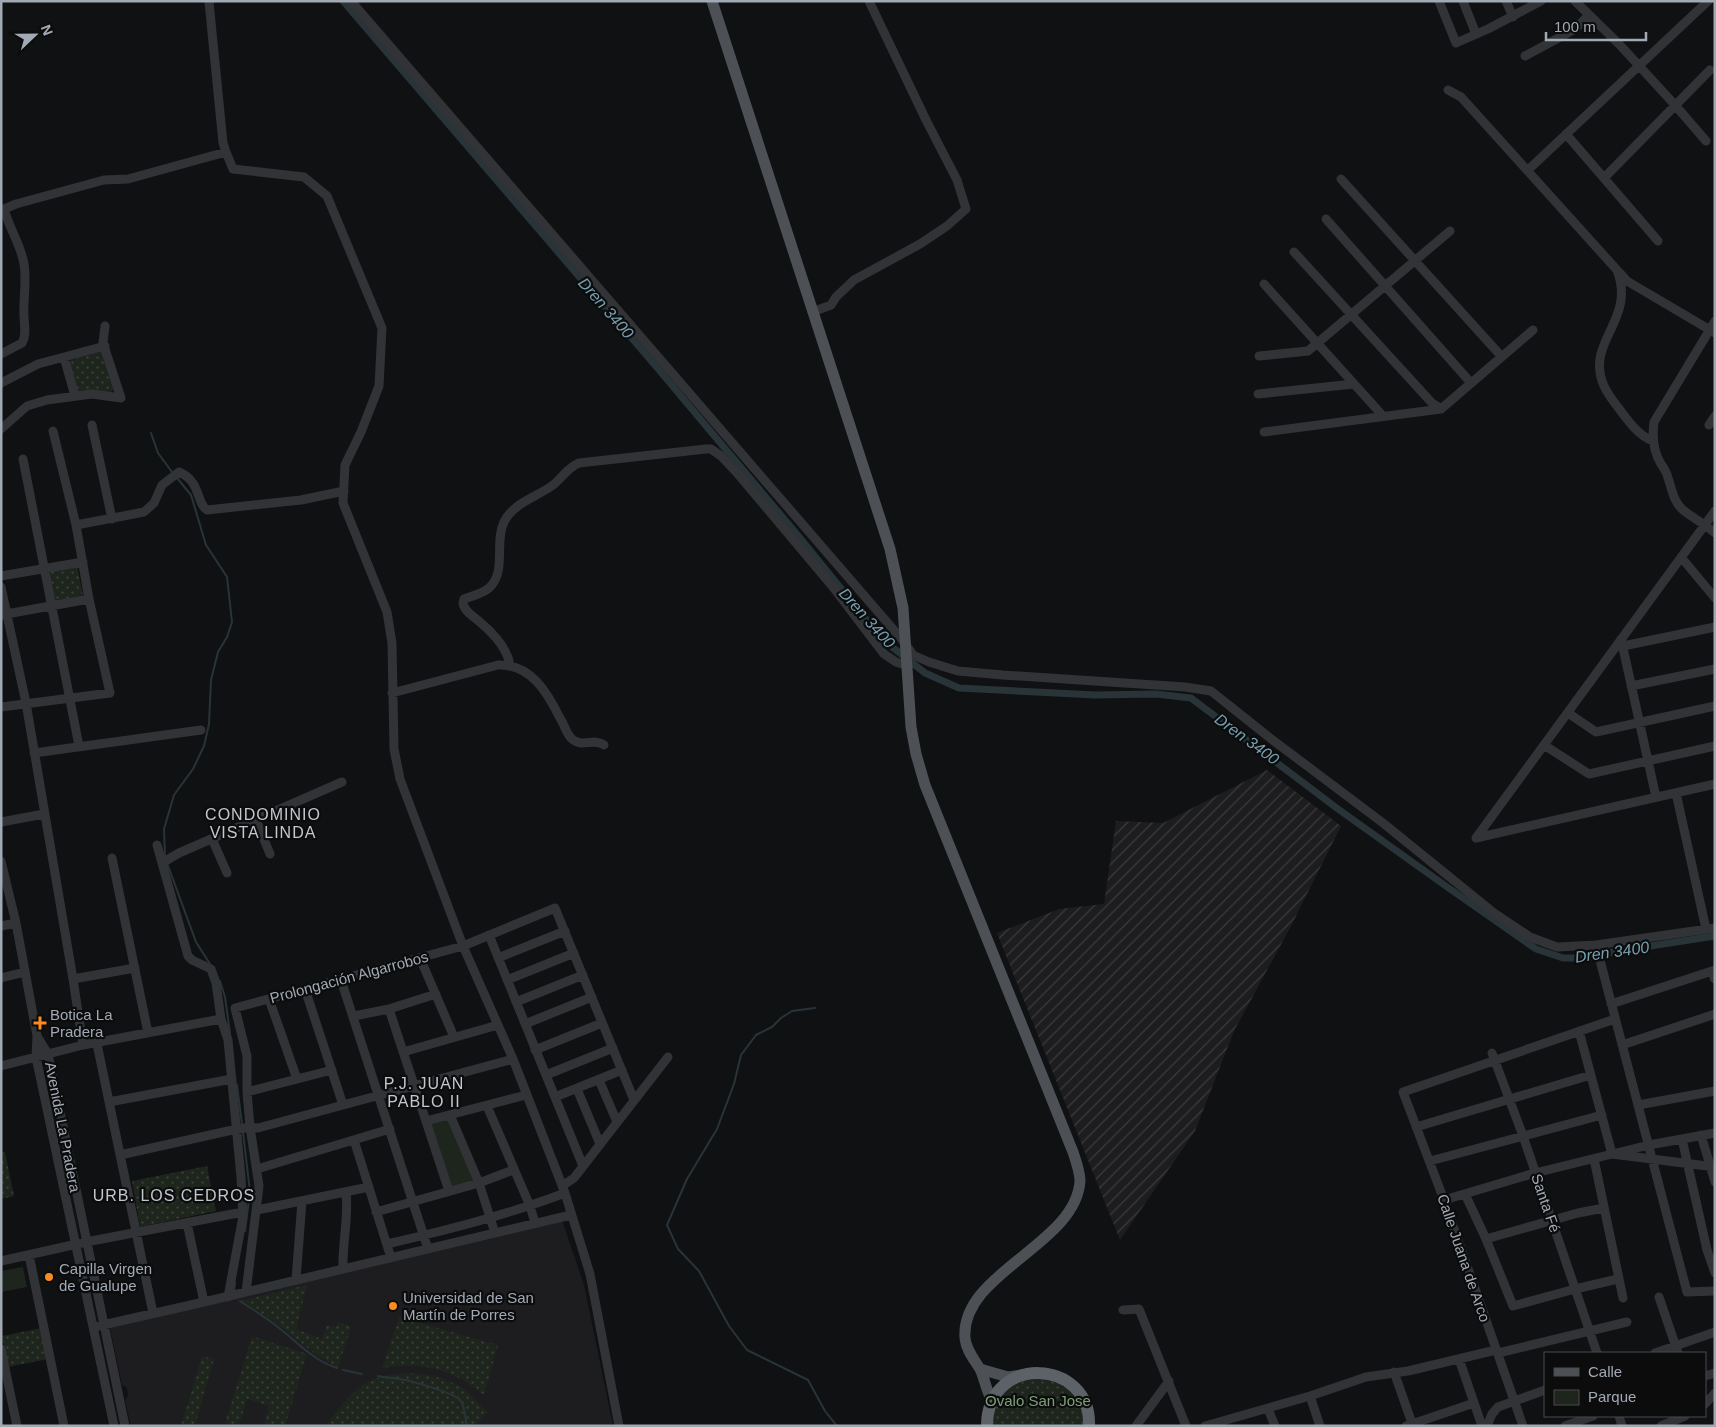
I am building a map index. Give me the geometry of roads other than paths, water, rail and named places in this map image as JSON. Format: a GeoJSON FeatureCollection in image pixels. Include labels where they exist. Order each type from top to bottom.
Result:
{"type":"FeatureCollection","features":[{"type":"Feature","properties":{"kind":"highway"},"geometry":{"type":"LineString","coordinates":[[987,1425],[987,1416],[992,1400],[1002,1387],[1023,1374],[1042,1372],[1068,1382],[1075,1388],[1088,1412],[1089,1426]]}},
{"type":"Feature","properties":{"kind":"main road"},"geometry":{"type":"LineString","coordinates":[[712,1],[890,549],[901,593],[908,657],[911,727],[925,785],[1073,1152],[1080,1179],[1077,1198],[1062,1221],[985,1290],[972,1306],[966,1326],[965,1340],[972,1358],[980,1369],[992,1400]]}},
{"type":"Feature","properties":{"kind":"main road"},"geometry":{"type":"LineString","coordinates":[[980,1369],[1008,1376],[1023,1374]]}},
{"type":"Feature","properties":{"kind":"street"},"geometry":{"type":"LineString","coordinates":[[210,1],[223,143],[233,169],[304,177],[327,196],[382,328],[379,386],[361,432],[345,465],[343,503],[387,612],[392,643],[394,749],[400,778],[463,946],[512,1059],[563,1190],[590,1274],[619,1426]]}},
{"type":"Feature","properties":{"kind":"street"},"geometry":{"type":"LineString","coordinates":[[351,1],[908,657]]}},
{"type":"Feature","properties":{"kind":"street"},"geometry":{"type":"LineString","coordinates":[[812,312],[831,305],[836,297],[854,280],[920,244],[947,226],[966,209],[957,180],[869,1]]}},
{"type":"Feature","properties":{"kind":"street"},"geometry":{"type":"LineString","coordinates":[[1439,1],[1456,43],[1541,1]]}},
{"type":"Feature","properties":{"kind":"street"},"geometry":{"type":"LineString","coordinates":[[1463,1],[1476,34]]}},
{"type":"Feature","properties":{"kind":"street"},"geometry":{"type":"LineString","coordinates":[[1506,1],[1513,16]]}},
{"type":"Feature","properties":{"kind":"street"},"geometry":{"type":"LineString","coordinates":[[1575,1],[1588,16],[1619,44],[1706,141]]}},
{"type":"Feature","properties":{"kind":"street"},"geometry":{"type":"LineString","coordinates":[[1528,170],[1708,1]]}},
{"type":"Feature","properties":{"kind":"street"},"geometry":{"type":"LineString","coordinates":[[1525,56],[1575,29],[1588,16]]}},
{"type":"Feature","properties":{"kind":"street"},"geometry":{"type":"LineString","coordinates":[[1604,178],[1710,70]]}},
{"type":"Feature","properties":{"kind":"street"},"geometry":{"type":"LineString","coordinates":[[1448,90],[1461,96],[1627,281],[1712,332]]}},
{"type":"Feature","properties":{"kind":"street"},"geometry":{"type":"LineString","coordinates":[[1566,134],[1658,241]]}},
{"type":"Feature","properties":{"kind":"street"},"geometry":{"type":"LineString","coordinates":[[1,354],[22,342],[25,336],[26,282],[24,266],[21,252],[4,209],[104,180],[128,179],[226,152]]}},
{"type":"Feature","properties":{"kind":"street"},"geometry":{"type":"LineString","coordinates":[[1340,179],[1502,357]]}},
{"type":"Feature","properties":{"kind":"street"},"geometry":{"type":"LineString","coordinates":[[1326,219],[1471,383]]}},
{"type":"Feature","properties":{"kind":"street"},"geometry":{"type":"LineString","coordinates":[[1259,356],[1308,351],[1450,231]]}},
{"type":"Feature","properties":{"kind":"street"},"geometry":{"type":"LineString","coordinates":[[1294,252],[1432,404],[1441,408]]}},
{"type":"Feature","properties":{"kind":"street"},"geometry":{"type":"LineString","coordinates":[[1617,270],[1622,289],[1621,305],[1618,318],[1605,341],[1601,354],[1600,368],[1602,381],[1613,402],[1628,421],[1643,436],[1653,441]]}},
{"type":"Feature","properties":{"kind":"street"},"geometry":{"type":"LineString","coordinates":[[1264,284],[1383,416]]}},
{"type":"Feature","properties":{"kind":"street"},"geometry":{"type":"LineString","coordinates":[[1715,321],[1712,332],[1654,422],[1653,441],[1658,457],[1668,477],[1672,493],[1678,503],[1683,510],[1715,533]]}},
{"type":"Feature","properties":{"kind":"street"},"geometry":{"type":"LineString","coordinates":[[1,429],[27,406],[47,400],[92,394],[121,398],[104,343],[105,326]]}},
{"type":"Feature","properties":{"kind":"street"},"geometry":{"type":"LineString","coordinates":[[1264,432],[1441,408],[1533,330]]}},
{"type":"Feature","properties":{"kind":"street"},"geometry":{"type":"LineString","coordinates":[[1,383],[38,364],[105,346]]}},
{"type":"Feature","properties":{"kind":"street"},"geometry":{"type":"LineString","coordinates":[[64,357],[75,396]]}},
{"type":"Feature","properties":{"kind":"street"},"geometry":{"type":"LineString","coordinates":[[1258,394],[1354,384]]}},
{"type":"Feature","properties":{"kind":"street"},"geometry":{"type":"LineString","coordinates":[[1709,425],[1715,416]]}},
{"type":"Feature","properties":{"kind":"street"},"geometry":{"type":"LineString","coordinates":[[92,426],[112,519]]}},
{"type":"Feature","properties":{"kind":"street"},"geometry":{"type":"LineString","coordinates":[[1,707],[110,693],[89,598],[76,525],[53,431]]}},
{"type":"Feature","properties":{"kind":"street"},"geometry":{"type":"LineString","coordinates":[[510,665],[506,651],[500,642],[465,610],[463,605],[464,599],[485,591],[494,582],[499,565],[501,530],[509,514],[550,487],[568,469],[579,463],[591,460],[706,449],[716,452],[738,474],[834,587],[884,654],[896,662],[913,655],[958,671],[1185,687],[1211,691],[1382,822],[1494,913],[1530,937],[1557,947],[1596,945],[1710,929],[1676,793]]}},
{"type":"Feature","properties":{"kind":"street"},"geometry":{"type":"LineString","coordinates":[[22,459],[79,746]]}},
{"type":"Feature","properties":{"kind":"street"},"geometry":{"type":"LineString","coordinates":[[76,525],[112,519],[147,510],[154,503],[162,485],[181,472],[198,491],[204,508],[211,510],[301,500],[344,491]]}},
{"type":"Feature","properties":{"kind":"street"},"geometry":{"type":"LineString","coordinates":[[1715,511],[1680,557],[1622,642],[1476,838],[1715,784]]}},
{"type":"Feature","properties":{"kind":"street"},"geometry":{"type":"LineString","coordinates":[[1680,557],[1715,598]]}},
{"type":"Feature","properties":{"kind":"street"},"geometry":{"type":"LineString","coordinates":[[1,576],[83,562]]}},
{"type":"Feature","properties":{"kind":"street"},"geometry":{"type":"LineString","coordinates":[[1,587],[4,615],[26,703],[73,979],[82,1045]]}},
{"type":"Feature","properties":{"kind":"street"},"geometry":{"type":"LineString","coordinates":[[4,615],[89,598]]}},
{"type":"Feature","properties":{"kind":"street"},"geometry":{"type":"LineString","coordinates":[[1622,642],[1715,627]]}},
{"type":"Feature","properties":{"kind":"street"},"geometry":{"type":"LineString","coordinates":[[1622,642],[1656,797]]}},
{"type":"Feature","properties":{"kind":"street"},"geometry":{"type":"LineString","coordinates":[[392,693],[498,665],[510,665],[532,676],[552,701],[572,739],[582,744],[596,741],[604,745]]}},
{"type":"Feature","properties":{"kind":"street"},"geometry":{"type":"LineString","coordinates":[[1631,686],[1715,669]]}},
{"type":"Feature","properties":{"kind":"street"},"geometry":{"type":"LineString","coordinates":[[1568,713],[1596,732],[1715,706]]}},
{"type":"Feature","properties":{"kind":"street"},"geometry":{"type":"LineString","coordinates":[[34,753],[201,730]]}},
{"type":"Feature","properties":{"kind":"street"},"geometry":{"type":"LineString","coordinates":[[1544,745],[1589,774],[1715,746]]}},
{"type":"Feature","properties":{"kind":"street"},"geometry":{"type":"LineString","coordinates":[[165,861],[342,782]]}},
{"type":"Feature","properties":{"kind":"street"},"geometry":{"type":"LineString","coordinates":[[1,822],[44,814]]}},
{"type":"Feature","properties":{"kind":"street"},"geometry":{"type":"LineString","coordinates":[[256,820],[270,854]]}},
{"type":"Feature","properties":{"kind":"street"},"geometry":{"type":"LineString","coordinates":[[212,839],[227,873]]}},
{"type":"Feature","properties":{"kind":"street"},"geometry":{"type":"LineString","coordinates":[[157,845],[165,861],[188,956],[210,969],[216,983],[221,1018],[228,1040],[232,1079],[243,1128],[257,1169],[259,1186],[257,1210],[246,1292]]}},
{"type":"Feature","properties":{"kind":"street"},"geometry":{"type":"LineString","coordinates":[[112,858],[148,1033]]}},
{"type":"Feature","properties":{"kind":"street","name":"Avenida La Pradera"},"geometry":{"type":"LineString","coordinates":[[1,861],[16,922],[37,1036],[36,1057],[76,1245],[125,1426]]}},
{"type":"Feature","properties":{"kind":"street","name":"Prolongación Algarrobos"},"geometry":{"type":"LineString","coordinates":[[247,1092],[247,1056],[235,1008],[463,946],[555,908],[565,931]]}},
{"type":"Feature","properties":{"kind":"street"},"geometry":{"type":"LineString","coordinates":[[1,926],[16,922]]}},
{"type":"Feature","properties":{"kind":"street"},"geometry":{"type":"LineString","coordinates":[[498,958],[565,931],[634,1100]]}},
{"type":"Feature","properties":{"kind":"street"},"geometry":{"type":"LineString","coordinates":[[488,935],[583,1166]]}},
{"type":"Feature","properties":{"kind":"street"},"geometry":{"type":"LineString","coordinates":[[1596,945],[1687,1292],[1715,1291]]}},
{"type":"Feature","properties":{"kind":"street"},"geometry":{"type":"LineString","coordinates":[[507,980],[574,953]]}},
{"type":"Feature","properties":{"kind":"street"},"geometry":{"type":"LineString","coordinates":[[420,958],[454,1037]]}},
{"type":"Feature","properties":{"kind":"street"},"geometry":{"type":"LineString","coordinates":[[73,979],[135,968]]}},
{"type":"Feature","properties":{"kind":"street"},"geometry":{"type":"LineString","coordinates":[[1611,1004],[1715,970]]}},
{"type":"Feature","properties":{"kind":"street"},"geometry":{"type":"LineString","coordinates":[[1,978],[25,972]]}},
{"type":"Feature","properties":{"kind":"street"},"geometry":{"type":"LineString","coordinates":[[516,1002],[583,975]]}},
{"type":"Feature","properties":{"kind":"street"},"geometry":{"type":"LineString","coordinates":[[341,980],[428,1249]]}},
{"type":"Feature","properties":{"kind":"street"},"geometry":{"type":"LineString","coordinates":[[305,989],[343,1105]]}},
{"type":"Feature","properties":{"kind":"street"},"geometry":{"type":"LineString","coordinates":[[354,1016],[389,1009],[436,994]]}},
{"type":"Feature","properties":{"kind":"street"},"geometry":{"type":"LineString","coordinates":[[525,1024],[592,997]]}},
{"type":"Feature","properties":{"kind":"street"},"geometry":{"type":"LineString","coordinates":[[270,999],[297,1079]]}},
{"type":"Feature","properties":{"kind":"street"},"geometry":{"type":"LineString","coordinates":[[389,1009],[449,1191]]}},
{"type":"Feature","properties":{"kind":"street"},"geometry":{"type":"LineString","coordinates":[[1622,1045],[1715,1014]]}},
{"type":"Feature","properties":{"kind":"street"},"geometry":{"type":"LineString","coordinates":[[1,1066],[82,1045],[97,1044],[221,1018]]}},
{"type":"Feature","properties":{"kind":"street"},"geometry":{"type":"LineString","coordinates":[[1494,1057],[1615,1018]]}},
{"type":"Feature","properties":{"kind":"street"},"geometry":{"type":"LineString","coordinates":[[535,1050],[602,1023]]}},
{"type":"Feature","properties":{"kind":"street"},"geometry":{"type":"LineString","coordinates":[[404,1052],[498,1025]]}},
{"type":"Feature","properties":{"kind":"street"},"geometry":{"type":"LineString","coordinates":[[1579,1031],[1612,1154]]}},
{"type":"Feature","properties":{"kind":"street","name":"Avenida La Pradera"},"geometry":{"type":"LineString","coordinates":[[37,1036],[48,1054],[86,1242],[114,1426]]}},
{"type":"Feature","properties":{"kind":"street"},"geometry":{"type":"LineString","coordinates":[[97,1044],[153,1314]]}},
{"type":"Feature","properties":{"kind":"street"},"geometry":{"type":"LineString","coordinates":[[546,1075],[613,1048]]}},
{"type":"Feature","properties":{"kind":"street"},"geometry":{"type":"LineString","coordinates":[[387,1244],[424,1236],[530,1206],[563,1190],[668,1057]]}},
{"type":"Feature","properties":{"kind":"street","name":"Calle Juana de Arco"},"geometry":{"type":"LineString","coordinates":[[1494,1057],[1403,1092],[1430,1161],[1523,1426]]}},
{"type":"Feature","properties":{"kind":"street","name":"Santa Fé"},"geometry":{"type":"LineString","coordinates":[[1494,1057],[1536,1172],[1597,1352]]}},
{"type":"Feature","properties":{"kind":"street"},"geometry":{"type":"LineString","coordinates":[[120,1155],[243,1128],[258,1128],[512,1059]]}},
{"type":"Feature","properties":{"kind":"street"},"geometry":{"type":"LineString","coordinates":[[228,1297],[243,1212],[243,1128],[247,1092],[332,1070]]}},
{"type":"Feature","properties":{"kind":"street"},"geometry":{"type":"LineString","coordinates":[[555,1098],[622,1070]]}},
{"type":"Feature","properties":{"kind":"street"},"geometry":{"type":"LineString","coordinates":[[1416,1127],[1591,1075]]}},
{"type":"Feature","properties":{"kind":"street"},"geometry":{"type":"LineString","coordinates":[[109,1102],[232,1079]]}},
{"type":"Feature","properties":{"kind":"street"},"geometry":{"type":"LineString","coordinates":[[599,1080],[617,1122]]}},
{"type":"Feature","properties":{"kind":"street"},"geometry":{"type":"LineString","coordinates":[[577,1089],[600,1144]]}},
{"type":"Feature","properties":{"kind":"street"},"geometry":{"type":"LineString","coordinates":[[1638,1105],[1715,1090]]}},
{"type":"Feature","properties":{"kind":"street"},"geometry":{"type":"LineString","coordinates":[[426,1121],[526,1095]]}},
{"type":"Feature","properties":{"kind":"street"},"geometry":{"type":"LineString","coordinates":[[487,1106],[530,1206],[535,1223]]}},
{"type":"Feature","properties":{"kind":"street"},"geometry":{"type":"LineString","coordinates":[[450,1115],[479,1183],[495,1233]]}},
{"type":"Feature","properties":{"kind":"street"},"geometry":{"type":"LineString","coordinates":[[1430,1161],[1602,1115]]}},
{"type":"Feature","properties":{"kind":"street"},"geometry":{"type":"LineString","coordinates":[[257,1169],[390,1129]]}},
{"type":"Feature","properties":{"kind":"street"},"geometry":{"type":"LineString","coordinates":[[1444,1200],[1536,1172],[1649,1145],[1715,1133]]}},
{"type":"Feature","properties":{"kind":"street"},"geometry":{"type":"LineString","coordinates":[[1701,1136],[1713,1167],[1715,1182]]}},
{"type":"Feature","properties":{"kind":"street"},"geometry":{"type":"LineString","coordinates":[[1682,1139],[1707,1250],[1715,1273]]}},
{"type":"Feature","properties":{"kind":"street"},"geometry":{"type":"LineString","coordinates":[[354,1140],[391,1258]]}},
{"type":"Feature","properties":{"kind":"street"},"geometry":{"type":"LineString","coordinates":[[1612,1154],[1713,1167]]}},
{"type":"Feature","properties":{"kind":"street"},"geometry":{"type":"LineString","coordinates":[[1594,1158],[1623,1298]]}},
{"type":"Feature","properties":{"kind":"street"},"geometry":{"type":"LineString","coordinates":[[376,1212],[479,1183],[513,1170]]}},
{"type":"Feature","properties":{"kind":"street"},"geometry":{"type":"LineString","coordinates":[[257,1210],[369,1187]]}},
{"type":"Feature","properties":{"kind":"street"},"geometry":{"type":"LineString","coordinates":[[343,1269],[348,1206],[346,1192]]}},
{"type":"Feature","properties":{"kind":"street"},"geometry":{"type":"LineString","coordinates":[[1465,1194],[1486,1239],[1513,1306],[1618,1279]]}},
{"type":"Feature","properties":{"kind":"street"},"geometry":{"type":"LineString","coordinates":[[296,1280],[302,1200]]}},
{"type":"Feature","properties":{"kind":"street"},"geometry":{"type":"LineString","coordinates":[[1486,1239],[1578,1213],[1604,1208]]}},
{"type":"Feature","properties":{"kind":"street"},"geometry":{"type":"LineString","coordinates":[[1,1261],[86,1242],[243,1212]]}},
{"type":"Feature","properties":{"kind":"street"},"geometry":{"type":"LineString","coordinates":[[99,1325],[228,1297],[571,1215]]}},
{"type":"Feature","properties":{"kind":"street"},"geometry":{"type":"LineString","coordinates":[[187,1223],[204,1302]]}},
{"type":"Feature","properties":{"kind":"street"},"geometry":{"type":"LineString","coordinates":[[29,1255],[64,1426]]}},
{"type":"Feature","properties":{"kind":"street"},"geometry":{"type":"LineString","coordinates":[[1659,1297],[1677,1350]]}},
{"type":"Feature","properties":{"kind":"street"},"geometry":{"type":"LineString","coordinates":[[1123,1310],[1139,1309],[1186,1426]]}},
{"type":"Feature","properties":{"kind":"street"},"geometry":{"type":"LineString","coordinates":[[1205,1426],[1232,1422],[1268,1408],[1366,1377],[1497,1352],[1627,1322]]}},
{"type":"Feature","properties":{"kind":"street"},"geometry":{"type":"LineString","coordinates":[[1662,1352],[1677,1350],[1715,1332]]}},
{"type":"Feature","properties":{"kind":"street"},"geometry":{"type":"LineString","coordinates":[[1,1349],[17,1426]]}},
{"type":"Feature","properties":{"kind":"street"},"geometry":{"type":"LineString","coordinates":[[1459,1359],[1482,1426]]}},
{"type":"Feature","properties":{"kind":"street"},"geometry":{"type":"LineString","coordinates":[[1394,1372],[1410,1425],[1474,1403]]}},
{"type":"Feature","properties":{"kind":"street"},"geometry":{"type":"LineString","coordinates":[[1136,1426],[1169,1381]]}},
{"type":"Feature","properties":{"kind":"street"},"geometry":{"type":"LineString","coordinates":[[1487,1426],[1492,1414],[1498,1408],[1544,1390]]}},
{"type":"Feature","properties":{"kind":"street"},"geometry":{"type":"LineString","coordinates":[[1706,1403],[1715,1393]]}},
{"type":"Feature","properties":{"kind":"street"},"geometry":{"type":"LineString","coordinates":[[1310,1396],[1320,1426]]}},
{"type":"Feature","properties":{"kind":"street"},"geometry":{"type":"LineString","coordinates":[[1268,1408],[1275,1426]]}},
{"type":"Feature","properties":{"kind":"street"},"geometry":{"type":"LineString","coordinates":[[1565,1426],[1590,1417]]}},
{"type":"Feature","properties":{"kind":"street"},"geometry":{"type":"LineString","coordinates":[[1662,1422],[1681,1417]]}},
{"type":"Feature","properties":{"kind":"waterway","name":"Dren 3400"},"geometry":{"type":"LineString","coordinates":[[343,1],[660,371],[882,639],[925,673],[959,688],[1095,695],[1156,694],[1191,698],[1338,809],[1450,889],[1536,949],[1563,958],[1588,958],[1618,951],[1715,936]]}},
{"type":"Feature","properties":{"kind":"waterway"},"geometry":{"type":"LineString","coordinates":[[151,433],[158,453],[172,472]]}},
{"type":"Feature","properties":{"kind":"waterway"},"geometry":{"type":"LineString","coordinates":[[165,857],[164,829],[174,795],[193,769],[204,746],[209,724],[211,680],[218,652],[227,637],[232,622],[227,577],[206,545],[191,495],[177,478]]}},
{"type":"Feature","properties":{"kind":"waterway"},"geometry":{"type":"LineString","coordinates":[[167,863],[196,942],[210,964]]}},
{"type":"Feature","properties":{"kind":"waterway"},"geometry":{"type":"LineString","coordinates":[[220,981],[225,997],[230,1033]]}},
{"type":"Feature","properties":{"kind":"waterway"},"geometry":{"type":"LineString","coordinates":[[815,1008],[792,1011],[772,1027],[756,1035],[741,1055],[734,1084],[717,1129],[687,1179],[667,1225],[678,1249],[699,1271],[729,1326],[747,1350],[808,1380],[825,1411],[837,1426]]}},
{"type":"Feature","properties":{"kind":"waterway"},"geometry":{"type":"LineString","coordinates":[[237,1085],[242,1124]]}},
{"type":"Feature","properties":{"kind":"waterway"},"geometry":{"type":"LineString","coordinates":[[243,1132],[250,1192],[245,1231]]}},
{"type":"Feature","properties":{"kind":"waterway"},"geometry":{"type":"LineString","coordinates":[[234,1292],[235,1282]]}},
{"type":"Feature","properties":{"kind":"waterway"},"geometry":{"type":"LineString","coordinates":[[240,1301],[274,1324],[313,1356],[337,1368]]}},
{"type":"Feature","properties":{"kind":"waterway"},"geometry":{"type":"LineString","coordinates":[[343,1370],[362,1374]]}},
{"type":"Feature","properties":{"kind":"waterway"},"geometry":{"type":"LineString","coordinates":[[378,1376],[417,1383],[456,1397],[463,1405],[467,1426]]}},
{"type":"Feature","properties":{"kind":"place","name":"Botica La Pradera"},"geometry":{"type":"Point","coordinates":[40,1023]}},
{"type":"Feature","properties":{"kind":"place","name":"Capilla Virgen de Gualupe"},"geometry":{"type":"Point","coordinates":[49,1277]}},
{"type":"Feature","properties":{"kind":"place","name":"Universidad de San Martín de Porres"},"geometry":{"type":"Point","coordinates":[393,1306]}},
{"type":"Feature","properties":{"kind":"district","name":"CONDOMINIO VISTA LINDA"},"geometry":{"type":"Point","coordinates":[263,823]}},
{"type":"Feature","properties":{"kind":"district","name":"P.J. JUAN PABLO II"},"geometry":{"type":"Point","coordinates":[424,1092]}},
{"type":"Feature","properties":{"kind":"district","name":"URB. LOS CEDROS"},"geometry":{"type":"Point","coordinates":[174,1195]}},
{"type":"Feature","properties":{"kind":"park label","name":"Ovalo San Jose"},"geometry":{"type":"Point","coordinates":[1038,1400]}}]}
